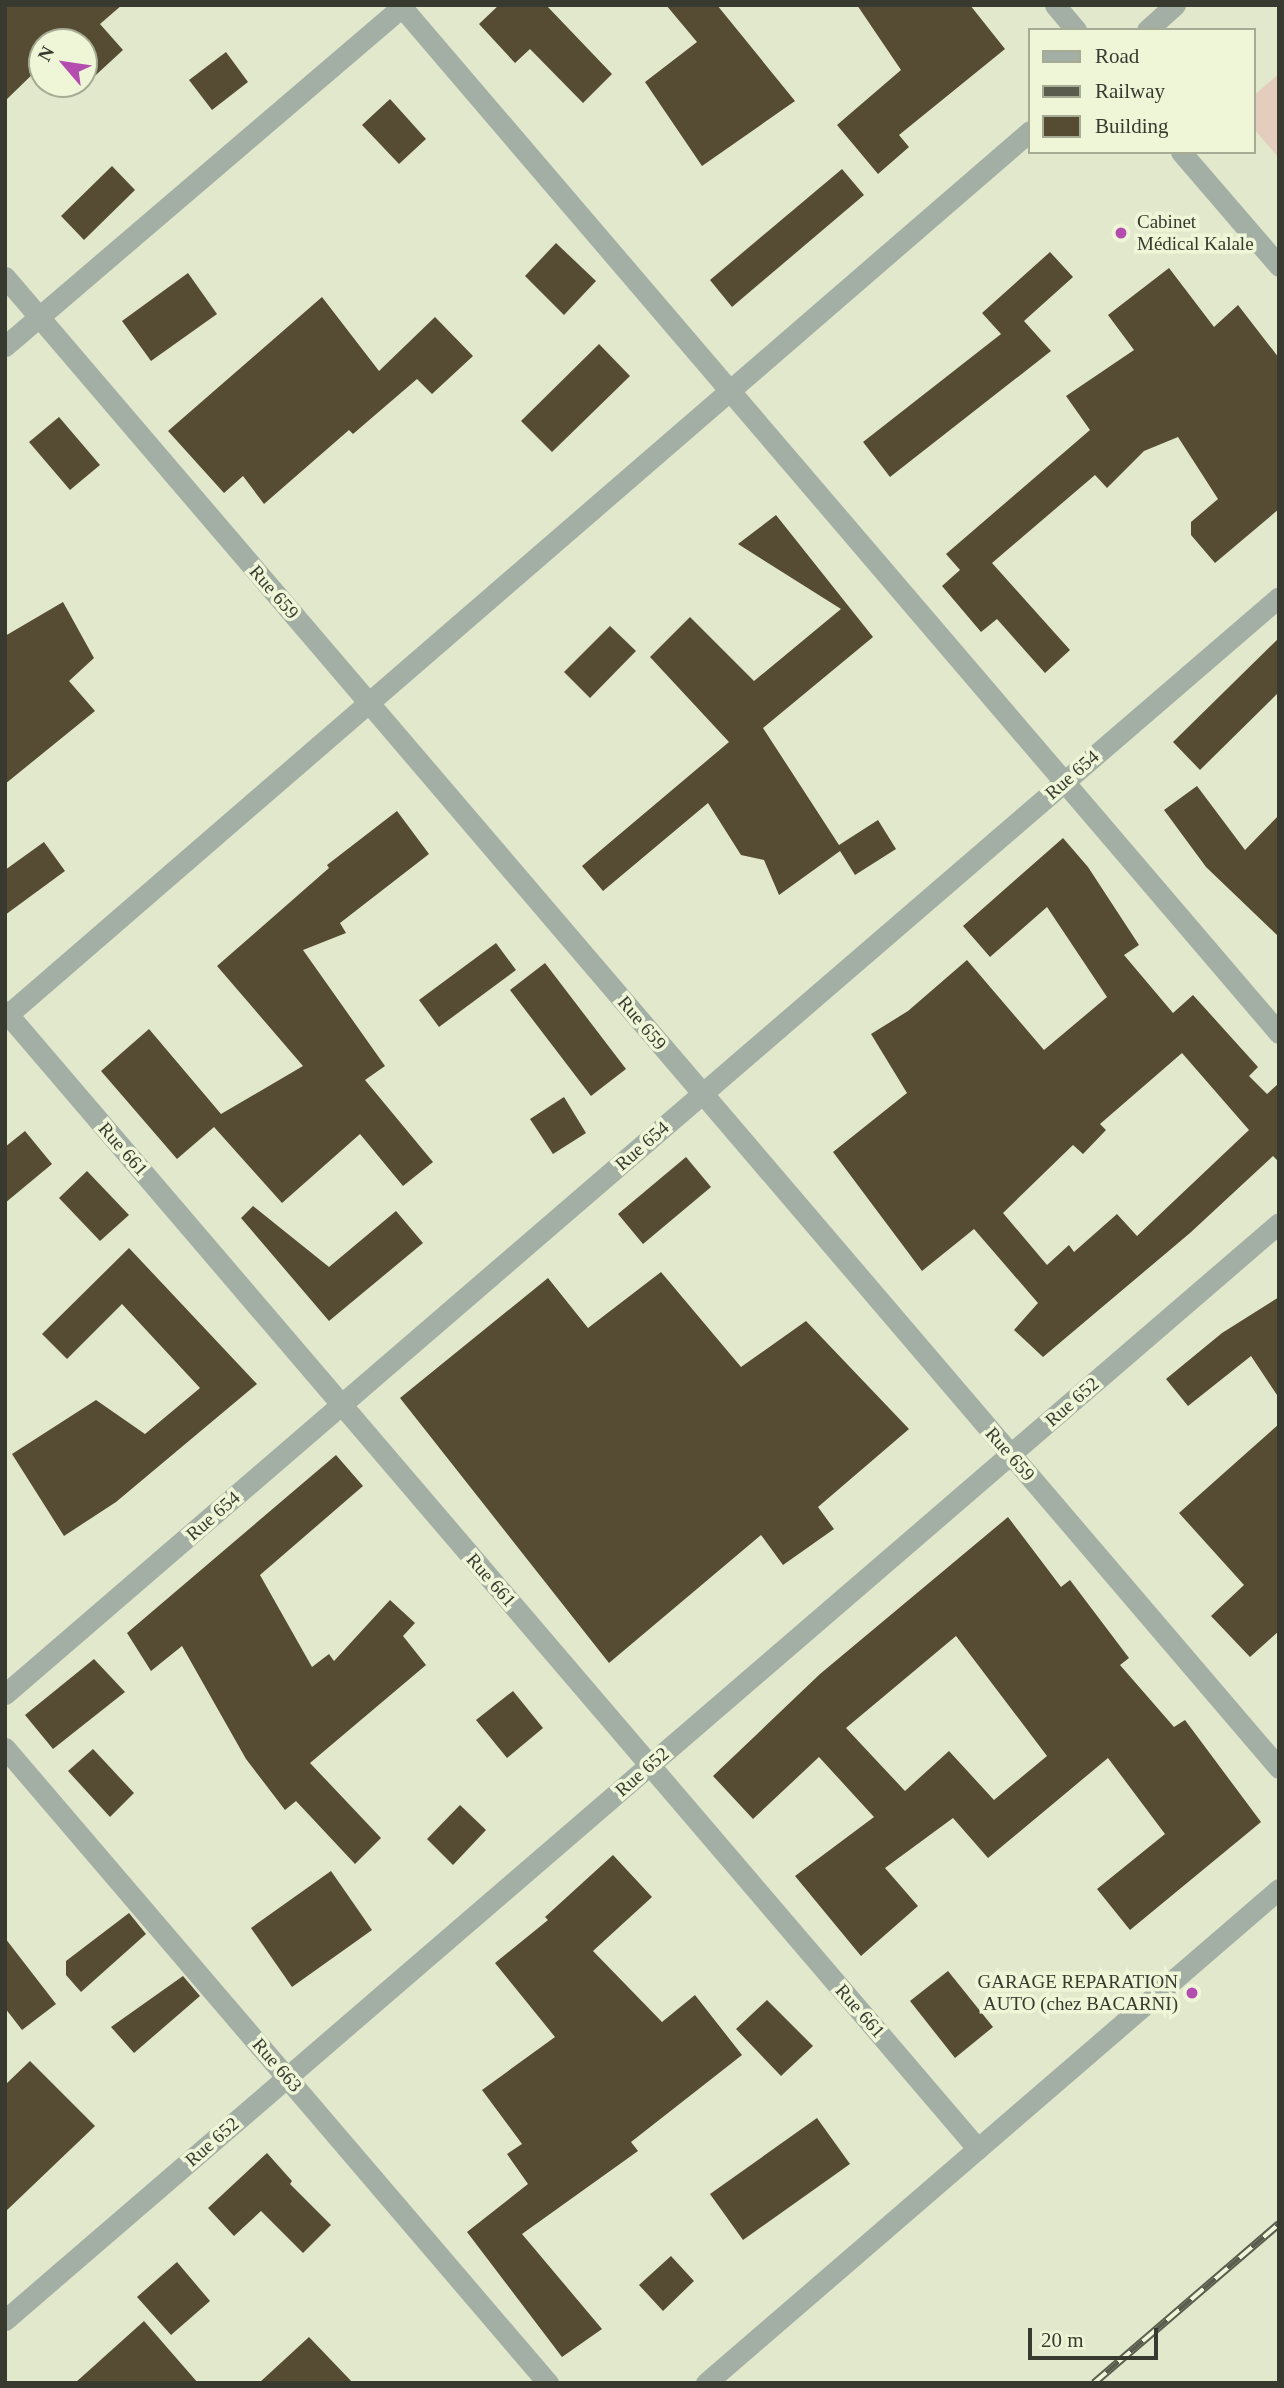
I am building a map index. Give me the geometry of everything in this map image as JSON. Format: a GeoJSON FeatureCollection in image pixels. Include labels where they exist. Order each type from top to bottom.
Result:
{"type":"FeatureCollection","features":[{"type":"Feature","properties":{"kind":"street"},"geometry":{"type":"LineString","coordinates":[[1055,5],[1074,28]]}},
{"type":"Feature","properties":{"kind":"street"},"geometry":{"type":"LineString","coordinates":[[1149,28],[1175,5]]}},
{"type":"Feature","properties":{"kind":"street"},"geometry":{"type":"LineString","coordinates":[[5,346],[402,6],[1279,1033]]}},
{"type":"Feature","properties":{"kind":"street"},"geometry":{"type":"LineString","coordinates":[[6,1014],[1028,133]]}},
{"type":"Feature","properties":{"kind":"street"},"geometry":{"type":"LineString","coordinates":[[1183,154],[1279,266]]}},
{"type":"Feature","properties":{"kind":"street","name":"Rue 659"},"geometry":{"type":"LineString","coordinates":[[5,277],[1279,1768]]}},
{"type":"Feature","properties":{"kind":"street","name":"Rue 654"},"geometry":{"type":"LineString","coordinates":[[5,1694],[1279,597]]}},
{"type":"Feature","properties":{"kind":"street","name":"Rue 661"},"geometry":{"type":"LineString","coordinates":[[6,1014],[978,2149]]}},
{"type":"Feature","properties":{"kind":"street","name":"Rue 652"},"geometry":{"type":"LineString","coordinates":[[5,2320],[1279,1223]]}},
{"type":"Feature","properties":{"kind":"street","name":"Rue 663"},"geometry":{"type":"LineString","coordinates":[[5,1748],[548,2383]]}},
{"type":"Feature","properties":{"kind":"street"},"geometry":{"type":"LineString","coordinates":[[706,2383],[1279,1889]]}},
{"type":"Feature","properties":{"kind":"shaded area"},"geometry":{"type":"Polygon","coordinates":[[[1279,74],[1279,158],[1256,131],[1256,93],[1279,74]]]}},
{"type":"Feature","properties":{"kind":"building"},"geometry":{"type":"Polygon","coordinates":[[[5,5],[122,5],[100,24],[123,50],[98,73],[98,28],[28,28],[28,79],[5,101],[5,5]]]}},
{"type":"Feature","properties":{"kind":"building"},"geometry":{"type":"Polygon","coordinates":[[[499,5],[546,5],[612,74],[583,103],[530,49],[515,63],[479,24],[499,5]]]}},
{"type":"Feature","properties":{"kind":"building"},"geometry":{"type":"Polygon","coordinates":[[[666,5],[717,5],[795,101],[702,166],[645,82],[697,42],[666,5]]]}},
{"type":"Feature","properties":{"kind":"building"},"geometry":{"type":"Polygon","coordinates":[[[857,5],[970,5],[1005,49],[899,135],[909,147],[878,174],[837,125],[901,70],[857,5]]]}},
{"type":"Feature","properties":{"kind":"building"},"geometry":{"type":"Polygon","coordinates":[[[226,52],[248,82],[212,110],[189,80],[226,52]]]}},
{"type":"Feature","properties":{"kind":"building"},"geometry":{"type":"Polygon","coordinates":[[[390,99],[426,139],[399,164],[362,125],[390,99]]]}},
{"type":"Feature","properties":{"kind":"building"},"geometry":{"type":"Polygon","coordinates":[[[112,166],[135,190],[84,240],[61,216],[112,166]]]}},
{"type":"Feature","properties":{"kind":"building"},"geometry":{"type":"Polygon","coordinates":[[[842,169],[864,195],[732,307],[710,280],[842,169]]]}},
{"type":"Feature","properties":{"kind":"building"},"geometry":{"type":"Polygon","coordinates":[[[556,243],[596,281],[564,315],[525,276],[556,243]]]}},
{"type":"Feature","properties":{"kind":"building"},"geometry":{"type":"Polygon","coordinates":[[[1050,252],[1073,277],[1024,321],[1051,351],[890,477],[863,442],[1001,334],[982,313],[1050,252]]]}},
{"type":"Feature","properties":{"kind":"building"},"geometry":{"type":"Polygon","coordinates":[[[1169,268],[1214,327],[1238,305],[1279,358],[1279,509],[1215,563],[1191,535],[1191,522],[1218,499],[1178,437],[1144,451],[1107,488],[1095,475],[992,563],[1070,650],[1045,673],[997,619],[981,632],[942,586],[960,570],[946,554],[1090,430],[1066,396],[1134,350],[1108,315],[1169,268]]]}},
{"type":"Feature","properties":{"kind":"building"},"geometry":{"type":"Polygon","coordinates":[[[188,273],[217,314],[151,361],[122,321],[188,273]]]}},
{"type":"Feature","properties":{"kind":"building"},"geometry":{"type":"Polygon","coordinates":[[[322,297],[379,371],[435,317],[473,356],[432,394],[417,379],[353,434],[349,430],[264,504],[243,476],[224,493],[168,431],[322,297]]]}},
{"type":"Feature","properties":{"kind":"building"},"geometry":{"type":"Polygon","coordinates":[[[599,344],[630,376],[552,452],[521,421],[599,344]]]}},
{"type":"Feature","properties":{"kind":"building"},"geometry":{"type":"Polygon","coordinates":[[[59,417],[100,465],[70,490],[29,442],[59,417]]]}},
{"type":"Feature","properties":{"kind":"building"},"geometry":{"type":"Polygon","coordinates":[[[776,515],[873,637],[763,728],[839,845],[878,820],[896,849],[855,875],[840,851],[779,895],[764,860],[741,855],[708,803],[603,891],[582,866],[729,742],[650,657],[690,617],[754,681],[841,609],[738,544],[776,515]]]}},
{"type":"Feature","properties":{"kind":"building"},"geometry":{"type":"Polygon","coordinates":[[[63,602],[94,658],[69,681],[95,711],[5,784],[5,636],[63,602]]]}},
{"type":"Feature","properties":{"kind":"building"},"geometry":{"type":"Polygon","coordinates":[[[610,626],[636,651],[590,698],[564,672],[610,626]]]}},
{"type":"Feature","properties":{"kind":"building"},"geometry":{"type":"Polygon","coordinates":[[[1279,638],[1279,692],[1200,770],[1173,742],[1279,638]]]}},
{"type":"Feature","properties":{"kind":"building"},"geometry":{"type":"Polygon","coordinates":[[[1197,786],[1245,850],[1279,815],[1279,937],[1206,867],[1164,810],[1197,786]]]}},
{"type":"Feature","properties":{"kind":"building"},"geometry":{"type":"Polygon","coordinates":[[[397,811],[429,854],[340,923],[346,933],[303,950],[385,1066],[365,1080],[433,1162],[403,1186],[360,1134],[282,1203],[214,1127],[177,1159],[101,1071],[149,1029],[221,1114],[303,1066],[217,966],[329,868],[327,865],[397,811]]]}},
{"type":"Feature","properties":{"kind":"building"},"geometry":{"type":"Polygon","coordinates":[[[1063,838],[1088,867],[1139,945],[1124,955],[1173,1013],[1193,995],[1258,1067],[1249,1076],[1267,1094],[1279,1083],[1279,1162],[1273,1156],[1190,1233],[1043,1357],[1014,1330],[1038,1303],[974,1229],[922,1271],[833,1152],[907,1093],[871,1034],[908,1011],[967,960],[1044,1050],[1107,997],[1047,907],[990,957],[963,926],[1063,838]],[[1182,1053],[1100,1124],[1106,1130],[1083,1154],[1073,1145],[1003,1213],[1047,1265],[1069,1245],[1074,1252],[1117,1214],[1137,1236],[1249,1130],[1182,1053]]]}},
{"type":"Feature","properties":{"kind":"building"},"geometry":{"type":"Polygon","coordinates":[[[44,842],[65,871],[5,915],[5,870],[44,842]]]}},
{"type":"Feature","properties":{"kind":"building"},"geometry":{"type":"Polygon","coordinates":[[[496,943],[516,970],[439,1027],[419,1000],[496,943]]]}},
{"type":"Feature","properties":{"kind":"building"},"geometry":{"type":"Polygon","coordinates":[[[545,963],[626,1069],[591,1096],[510,990],[545,963]]]}},
{"type":"Feature","properties":{"kind":"building"},"geometry":{"type":"Polygon","coordinates":[[[564,1097],[586,1133],[553,1154],[530,1119],[564,1097]]]}},
{"type":"Feature","properties":{"kind":"building"},"geometry":{"type":"Polygon","coordinates":[[[25,1131],[52,1164],[5,1203],[5,1147],[25,1131]]]}},
{"type":"Feature","properties":{"kind":"building"},"geometry":{"type":"Polygon","coordinates":[[[686,1157],[711,1187],[643,1244],[618,1214],[686,1157]]]}},
{"type":"Feature","properties":{"kind":"building"},"geometry":{"type":"Polygon","coordinates":[[[87,1171],[129,1215],[100,1241],[59,1198],[87,1171]]]}},
{"type":"Feature","properties":{"kind":"building"},"geometry":{"type":"Polygon","coordinates":[[[253,1206],[329,1267],[396,1211],[423,1243],[329,1321],[241,1218],[253,1206]]]}},
{"type":"Feature","properties":{"kind":"building"},"geometry":{"type":"Polygon","coordinates":[[[129,1248],[257,1384],[116,1502],[64,1536],[12,1454],[96,1400],[145,1434],[200,1388],[122,1304],[67,1359],[42,1334],[129,1248]]]}},
{"type":"Feature","properties":{"kind":"building"},"geometry":{"type":"Polygon","coordinates":[[[661,1272],[741,1367],[806,1321],[909,1429],[818,1507],[834,1529],[783,1565],[761,1535],[609,1663],[400,1398],[548,1278],[588,1328],[661,1272]]]}},
{"type":"Feature","properties":{"kind":"building"},"geometry":{"type":"Polygon","coordinates":[[[1279,1297],[1279,1398],[1251,1356],[1188,1406],[1166,1379],[1222,1333],[1279,1297]]]}},
{"type":"Feature","properties":{"kind":"building"},"geometry":{"type":"Polygon","coordinates":[[[1279,1424],[1279,1631],[1250,1657],[1211,1616],[1244,1585],[1179,1513],[1279,1424]]]}},
{"type":"Feature","properties":{"kind":"building"},"geometry":{"type":"Polygon","coordinates":[[[336,1455],[363,1486],[260,1575],[312,1667],[329,1654],[334,1661],[390,1600],[415,1623],[403,1636],[426,1665],[310,1763],[381,1838],[355,1864],[296,1801],[285,1810],[246,1759],[182,1646],[151,1671],[127,1633],[336,1455]]]}},
{"type":"Feature","properties":{"kind":"building"},"geometry":{"type":"Polygon","coordinates":[[[1008,1517],[1061,1587],[1070,1580],[1129,1658],[1120,1665],[1174,1727],[1185,1720],[1261,1822],[1130,1930],[1097,1889],[1165,1834],[1108,1758],[988,1858],[953,1818],[885,1868],[918,1906],[861,1956],[795,1876],[874,1817],[819,1757],[753,1819],[713,1776],[820,1674],[1008,1517]],[[956,1636],[846,1728],[905,1791],[949,1751],[994,1800],[1047,1756],[956,1636]]]}},
{"type":"Feature","properties":{"kind":"building"},"geometry":{"type":"Polygon","coordinates":[[[94,1659],[125,1692],[53,1749],[25,1715],[94,1659]]]}},
{"type":"Feature","properties":{"kind":"building"},"geometry":{"type":"Polygon","coordinates":[[[513,1691],[543,1728],[507,1758],[476,1720],[513,1691]]]}},
{"type":"Feature","properties":{"kind":"building"},"geometry":{"type":"Polygon","coordinates":[[[93,1749],[134,1793],[110,1817],[68,1771],[93,1749]]]}},
{"type":"Feature","properties":{"kind":"building"},"geometry":{"type":"Polygon","coordinates":[[[460,1805],[486,1830],[453,1865],[427,1839],[460,1805]]]}},
{"type":"Feature","properties":{"kind":"building"},"geometry":{"type":"Polygon","coordinates":[[[613,1855],[652,1897],[593,1951],[662,2022],[695,1995],[742,2055],[631,2142],[638,2151],[522,2234],[602,2329],[562,2357],[467,2232],[528,2184],[507,2154],[522,2144],[482,2090],[555,2037],[495,1963],[548,1920],[545,1917],[613,1855]]]}},
{"type":"Feature","properties":{"kind":"building"},"geometry":{"type":"Polygon","coordinates":[[[331,1871],[372,1930],[292,1987],[251,1928],[331,1871]]]}},
{"type":"Feature","properties":{"kind":"building"},"geometry":{"type":"Polygon","coordinates":[[[129,1913],[146,1934],[81,1992],[66,1975],[66,1961],[129,1913]]]}},
{"type":"Feature","properties":{"kind":"building"},"geometry":{"type":"Polygon","coordinates":[[[5,1938],[56,2004],[22,2030],[5,2008],[5,1938]]]}},
{"type":"Feature","properties":{"kind":"building"},"geometry":{"type":"Polygon","coordinates":[[[948,1971],[993,2027],[955,2058],[910,2001],[948,1971]]]}},
{"type":"Feature","properties":{"kind":"building"},"geometry":{"type":"Polygon","coordinates":[[[183,1976],[200,1996],[134,2053],[111,2027],[183,1976]]]}},
{"type":"Feature","properties":{"kind":"building"},"geometry":{"type":"Polygon","coordinates":[[[767,2000],[813,2046],[781,2076],[736,2029],[767,2000]]]}},
{"type":"Feature","properties":{"kind":"building"},"geometry":{"type":"Polygon","coordinates":[[[30,2061],[95,2126],[5,2212],[5,2085],[30,2061]]]}},
{"type":"Feature","properties":{"kind":"building"},"geometry":{"type":"Polygon","coordinates":[[[817,2118],[850,2164],[743,2240],[710,2194],[817,2118]]]}},
{"type":"Feature","properties":{"kind":"building"},"geometry":{"type":"Polygon","coordinates":[[[267,2153],[292,2181],[290,2184],[331,2225],[303,2253],[261,2211],[234,2236],[208,2208],[267,2153]]]}},
{"type":"Feature","properties":{"kind":"building"},"geometry":{"type":"Polygon","coordinates":[[[671,2256],[694,2281],[663,2311],[639,2285],[671,2256]]]}},
{"type":"Feature","properties":{"kind":"building"},"geometry":{"type":"Polygon","coordinates":[[[177,2262],[210,2301],[171,2335],[137,2297],[177,2262]]]}},
{"type":"Feature","properties":{"kind":"building"},"geometry":{"type":"Polygon","coordinates":[[[144,2321],[198,2383],[75,2383],[144,2321]]]}},
{"type":"Feature","properties":{"kind":"building"},"geometry":{"type":"Polygon","coordinates":[[[309,2337],[353,2383],[259,2383],[309,2337]]]}},
{"type":"Feature","properties":{"kind":"railway"},"geometry":{"type":"LineString","coordinates":[[1094,2383],[1279,2224]]}},
{"type":"Feature","properties":{"kind":"place","name":"Cabinet Médical Kalale"},"geometry":{"type":"Point","coordinates":[1121,233]}},
{"type":"Feature","properties":{"kind":"place","name":"GARAGE REPARATION AUTO (chez BACARNI)"},"geometry":{"type":"Point","coordinates":[1192,1993]}}]}
